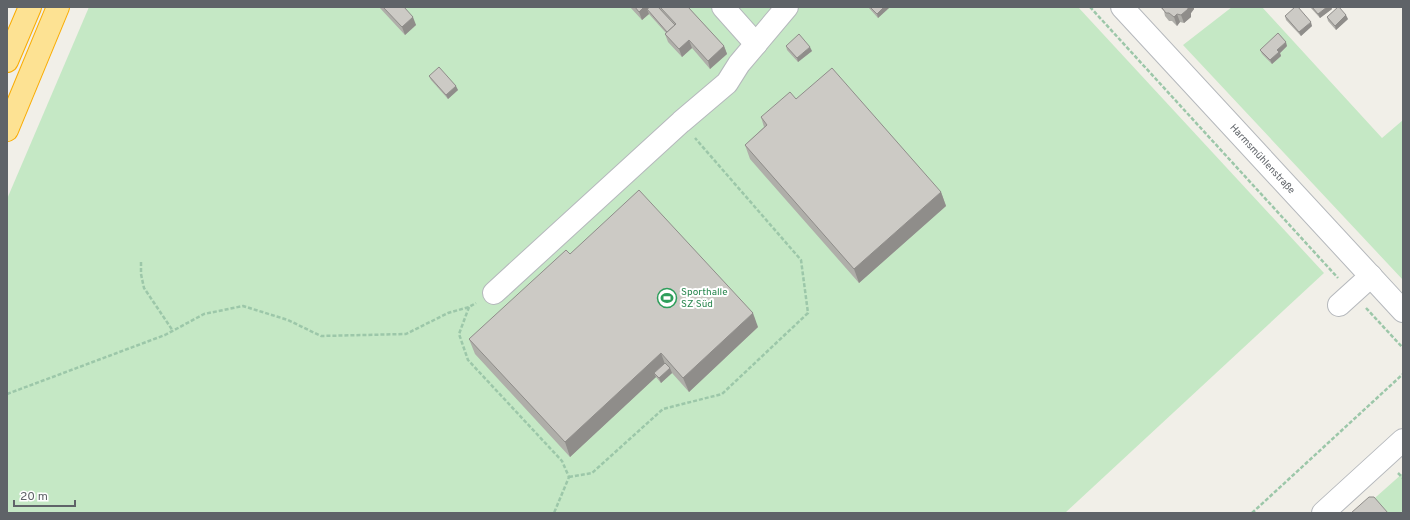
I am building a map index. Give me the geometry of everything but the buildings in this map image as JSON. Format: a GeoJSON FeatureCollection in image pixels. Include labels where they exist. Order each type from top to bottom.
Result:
{"type":"FeatureCollection","features":[{"type":"Feature","properties":{"kind":"highway"},"geometry":{"type":"LineString","coordinates":[[7,61],[30,7]]}},
{"type":"Feature","properties":{"kind":"highway"},"geometry":{"type":"LineString","coordinates":[[7,130],[58,7]]}},
{"type":"Feature","properties":{"kind":"street"},"geometry":{"type":"LineString","coordinates":[[722,7],[756,44]]}},
{"type":"Feature","properties":{"kind":"street"},"geometry":{"type":"LineString","coordinates":[[494,293],[681,122],[727,83],[739,64],[787,7]]}},
{"type":"Feature","properties":{"kind":"street","name":"Harmsmühlenstraße"},"geometry":{"type":"LineString","coordinates":[[1122,7],[1403,311]]}},
{"type":"Feature","properties":{"kind":"street"},"geometry":{"type":"LineString","coordinates":[[1346,299],[1371,276]]}},
{"type":"Feature","properties":{"kind":"street"},"geometry":{"type":"LineString","coordinates":[[1323,513],[1403,440]]}},
{"type":"Feature","properties":{"kind":"path"},"geometry":{"type":"LineString","coordinates":[[1090,7],[1346,299],[1403,348]]}},
{"type":"Feature","properties":{"kind":"path"},"geometry":{"type":"LineString","coordinates":[[569,477],[592,473],[663,409],[722,394],[808,313],[802,260],[681,122]]}},
{"type":"Feature","properties":{"kind":"path"},"geometry":{"type":"LineString","coordinates":[[141,262],[141,274],[144,288],[173,331]]}},
{"type":"Feature","properties":{"kind":"path"},"geometry":{"type":"LineString","coordinates":[[7,394],[165,335],[204,314],[243,306],[288,320],[321,336],[406,334],[448,313],[469,307],[494,293]]}},
{"type":"Feature","properties":{"kind":"path"},"geometry":{"type":"LineString","coordinates":[[469,307],[459,334],[468,360],[562,461],[569,477],[554,513]]}},
{"type":"Feature","properties":{"kind":"path"},"geometry":{"type":"LineString","coordinates":[[1252,513],[1403,374]]}},
{"type":"Feature","properties":{"kind":"green space"},"geometry":{"type":"Polygon","coordinates":[[[89,7],[1078,7],[1324,273],[1065,513],[7,513],[7,199],[89,7]]]}},
{"type":"Feature","properties":{"kind":"green space"},"geometry":{"type":"Polygon","coordinates":[[[1232,7],[1262,7],[1382,138],[1403,120],[1403,280],[1183,45],[1232,7]]]}},
{"type":"Feature","properties":{"kind":"green space"},"geometry":{"type":"Polygon","coordinates":[[[1403,473],[1403,513],[1358,513],[1403,473]]]}},
{"type":"Feature","properties":{"kind":"place","name":"Sporthalle SZ Süd"},"geometry":{"type":"Point","coordinates":[667,298]}}]}
